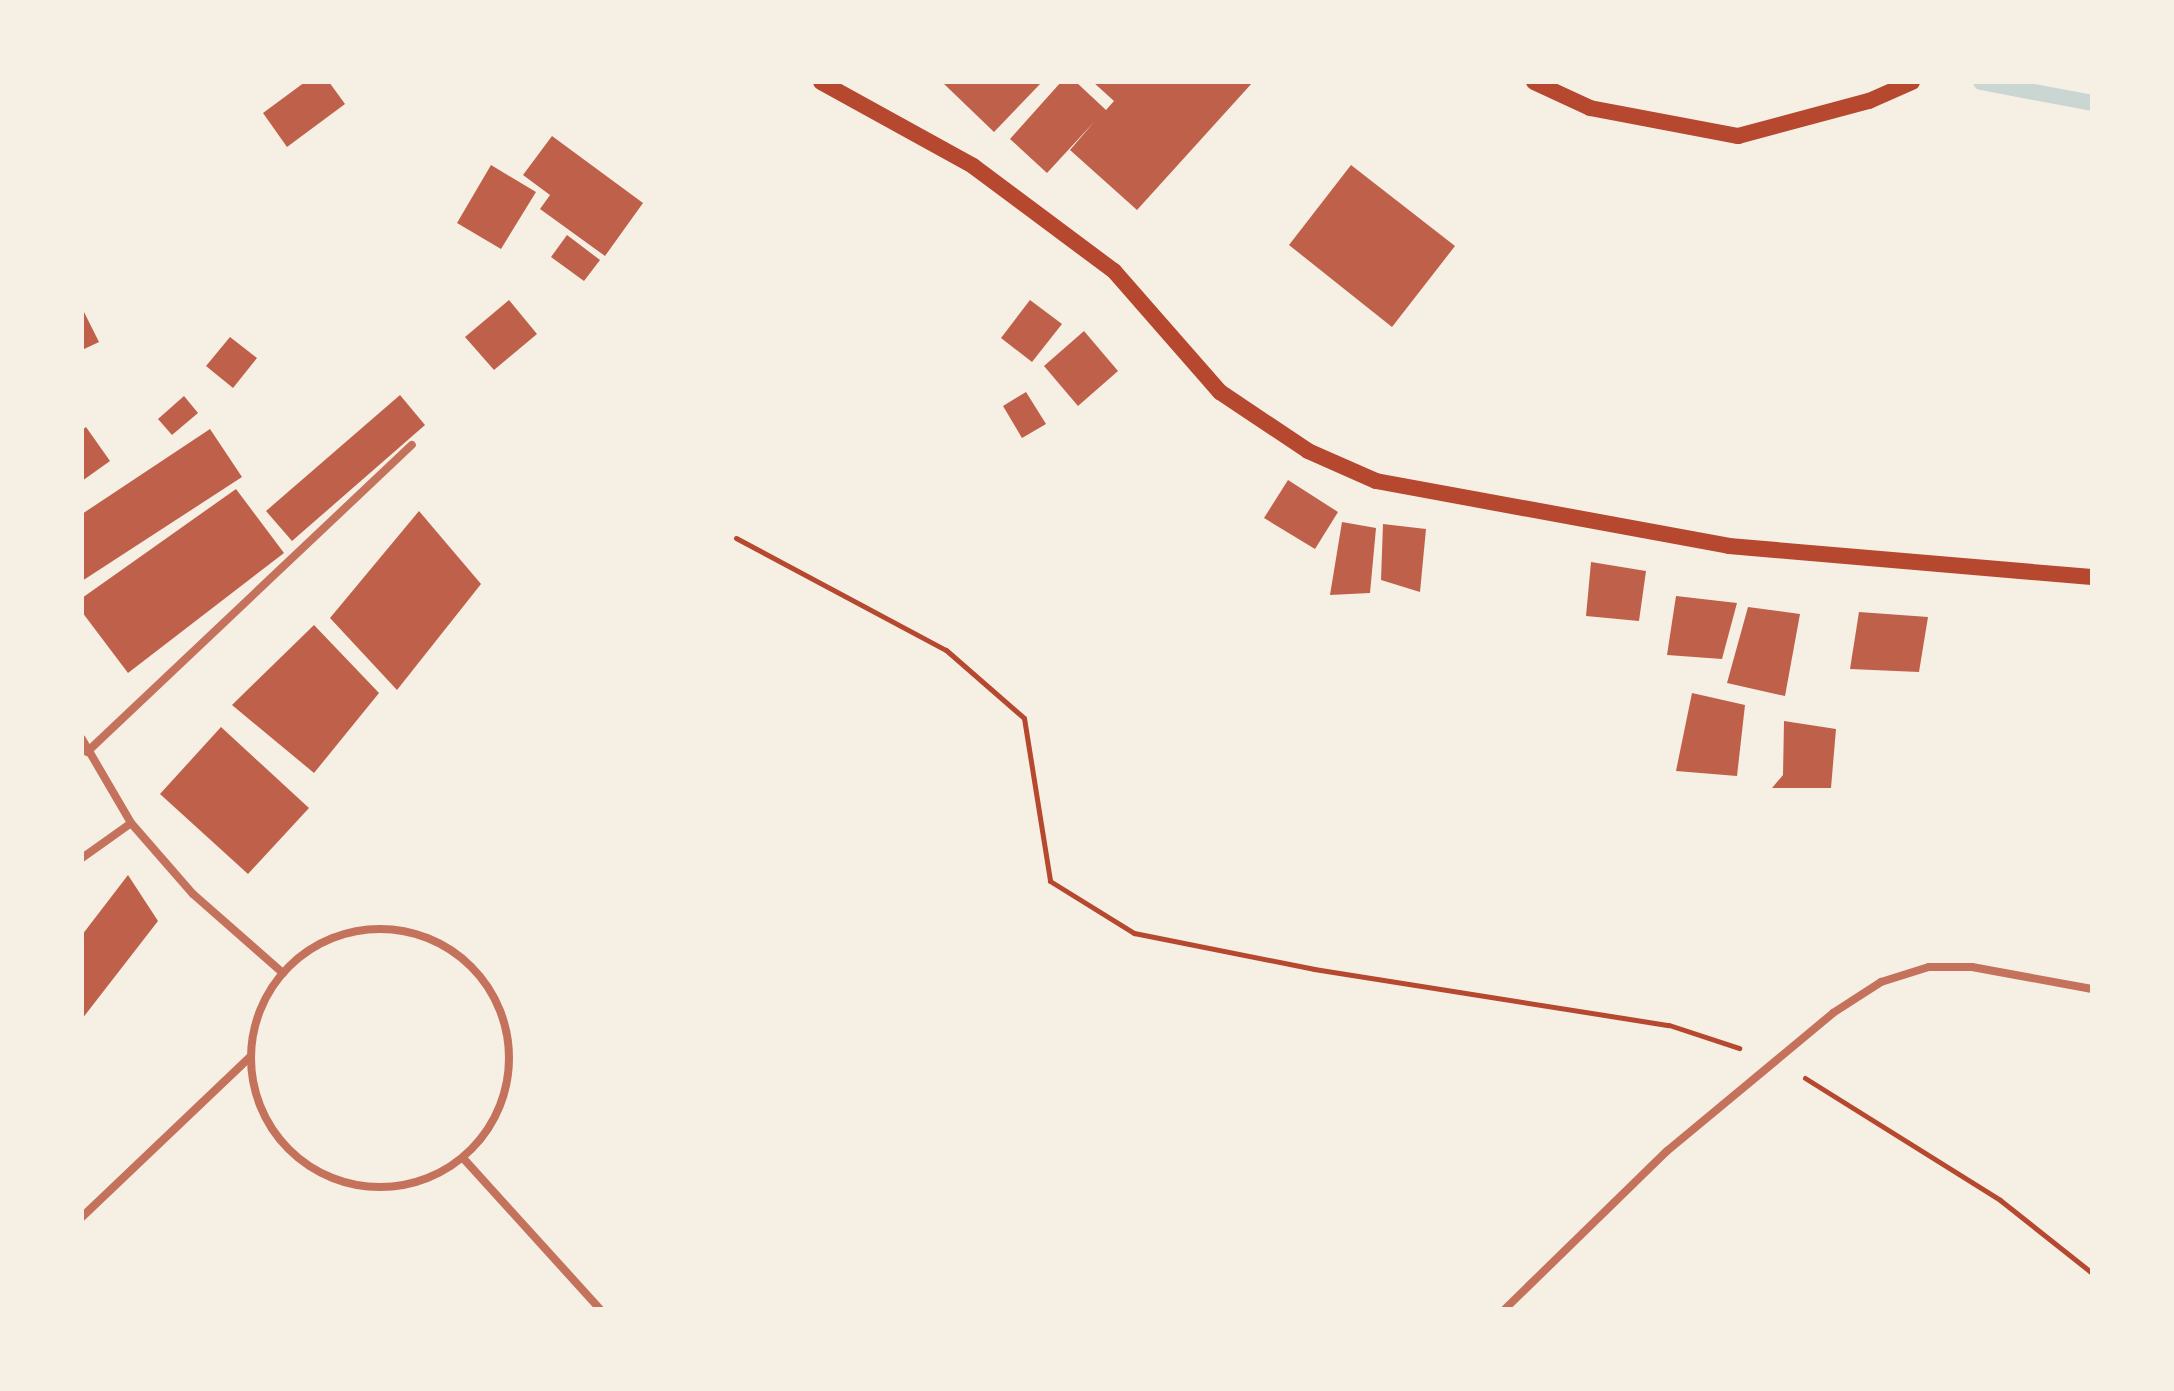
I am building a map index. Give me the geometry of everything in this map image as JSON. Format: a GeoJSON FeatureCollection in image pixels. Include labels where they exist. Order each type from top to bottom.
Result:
{"type":"FeatureCollection","features":[{"type":"Feature","properties":{"kind":"main road"},"geometry":{"type":"LineString","coordinates":[[821,82],[973,166],[1114,271],[1220,392],[1308,451],[1376,481],[1729,546],[2092,577]]}},
{"type":"Feature","properties":{"kind":"main road"},"geometry":{"type":"LineString","coordinates":[[1534,82],[1590,108],[1738,136],[1856,105],[1912,82]]}},
{"type":"Feature","properties":{"kind":"street"},"geometry":{"type":"LineString","coordinates":[[87,752],[412,445]]}},
{"type":"Feature","properties":{"kind":"street"},"geometry":{"type":"LineString","coordinates":[[82,739],[131,823],[193,894],[283,973]]}},
{"type":"Feature","properties":{"kind":"street"},"geometry":{"type":"LineString","coordinates":[[82,858],[131,823]]}},
{"type":"Feature","properties":{"kind":"street"},"geometry":{"type":"LineString","coordinates":[[364,930],[401,930],[436,941],[467,961],[495,1000],[505,1023],[509,1060],[504,1097],[488,1130],[463,1158],[431,1178],[396,1187],[359,1187],[324,1176],[293,1156],[270,1127],[254,1093],[250,1057],[256,1020],[283,973],[329,939],[364,930]]}},
{"type":"Feature","properties":{"kind":"street"},"geometry":{"type":"LineString","coordinates":[[1505,1309],[1667,1151],[1833,1013],[1881,982],[1929,967],[1972,967],[2092,989]]}},
{"type":"Feature","properties":{"kind":"street"},"geometry":{"type":"LineString","coordinates":[[82,1217],[250,1057]]}},
{"type":"Feature","properties":{"kind":"street"},"geometry":{"type":"LineString","coordinates":[[463,1158],[600,1309]]}},
{"type":"Feature","properties":{"kind":"path"},"geometry":{"type":"LineString","coordinates":[[736,538],[946,650],[1024,718],[1050,881],[1134,933],[1314,969],[1669,1025],[1777,1060],[2000,1200],[2092,1273]]}},
{"type":"Feature","properties":{"kind":"building"},"geometry":{"type":"Polygon","coordinates":[[[305,82],[329,82],[345,104],[287,147],[263,113],[305,82]]]}},
{"type":"Feature","properties":{"kind":"building"},"geometry":{"type":"Polygon","coordinates":[[[942,82],[1042,82],[994,132],[942,82]]]}},
{"type":"Feature","properties":{"kind":"building"},"geometry":{"type":"Polygon","coordinates":[[[1061,82],[1076,82],[1106,110],[1114,101],[1093,82],[1253,82],[1137,210],[1070,150],[1094,122],[1047,173],[1010,139],[1061,82]]]}},
{"type":"Feature","properties":{"kind":"building"},"geometry":{"type":"Polygon","coordinates":[[[552,136],[643,203],[605,256],[540,209],[550,195],[523,175],[552,136]]]}},
{"type":"Feature","properties":{"kind":"building"},"geometry":{"type":"Polygon","coordinates":[[[491,165],[536,192],[501,249],[457,223],[491,165]]]}},
{"type":"Feature","properties":{"kind":"building"},"geometry":{"type":"Polygon","coordinates":[[[1351,165],[1455,246],[1392,327],[1289,245],[1351,165]]]}},
{"type":"Feature","properties":{"kind":"building"},"geometry":{"type":"Polygon","coordinates":[[[567,235],[600,260],[584,281],[551,257],[567,235]]]}},
{"type":"Feature","properties":{"kind":"building"},"geometry":{"type":"Polygon","coordinates":[[[509,300],[537,334],[494,370],[465,337],[509,300]]]}},
{"type":"Feature","properties":{"kind":"building"},"geometry":{"type":"Polygon","coordinates":[[[1030,300],[1062,324],[1032,362],[1001,338],[1030,300]]]}},
{"type":"Feature","properties":{"kind":"building"},"geometry":{"type":"Polygon","coordinates":[[[82,308],[99,342],[82,350],[82,308]]]}},
{"type":"Feature","properties":{"kind":"building"},"geometry":{"type":"Polygon","coordinates":[[[1084,331],[1118,371],[1078,406],[1044,366],[1084,331]]]}},
{"type":"Feature","properties":{"kind":"building"},"geometry":{"type":"Polygon","coordinates":[[[230,337],[257,358],[233,388],[206,366],[230,337]]]}},
{"type":"Feature","properties":{"kind":"building"},"geometry":{"type":"Polygon","coordinates":[[[1026,392],[1046,424],[1022,438],[1003,406],[1026,392]]]}},
{"type":"Feature","properties":{"kind":"building"},"geometry":{"type":"Polygon","coordinates":[[[400,395],[425,425],[292,541],[266,511],[400,395]]]}},
{"type":"Feature","properties":{"kind":"building"},"geometry":{"type":"Polygon","coordinates":[[[184,396],[198,413],[172,435],[158,419],[184,396]]]}},
{"type":"Feature","properties":{"kind":"building"},"geometry":{"type":"Polygon","coordinates":[[[86,427],[110,461],[82,481],[82,430],[86,427]]]}},
{"type":"Feature","properties":{"kind":"building"},"geometry":{"type":"Polygon","coordinates":[[[210,429],[242,477],[82,581],[82,514],[210,429]]]}},
{"type":"Feature","properties":{"kind":"building"},"geometry":{"type":"Polygon","coordinates":[[[1288,480],[1338,512],[1315,549],[1264,518],[1288,480]]]}},
{"type":"Feature","properties":{"kind":"building"},"geometry":{"type":"Polygon","coordinates":[[[236,489],[284,553],[128,673],[82,612],[82,598],[236,489]]]}},
{"type":"Feature","properties":{"kind":"building"},"geometry":{"type":"Polygon","coordinates":[[[419,511],[481,584],[397,690],[330,618],[419,511]]]}},
{"type":"Feature","properties":{"kind":"building"},"geometry":{"type":"Polygon","coordinates":[[[1342,522],[1376,528],[1370,593],[1330,595],[1342,522]]]}},
{"type":"Feature","properties":{"kind":"building"},"geometry":{"type":"Polygon","coordinates":[[[1383,524],[1426,529],[1420,592],[1381,580],[1383,524]]]}},
{"type":"Feature","properties":{"kind":"building"},"geometry":{"type":"Polygon","coordinates":[[[1591,562],[1646,571],[1639,621],[1586,616],[1591,562]]]}},
{"type":"Feature","properties":{"kind":"building"},"geometry":{"type":"Polygon","coordinates":[[[1676,596],[1737,603],[1722,659],[1667,655],[1676,596]]]}},
{"type":"Feature","properties":{"kind":"building"},"geometry":{"type":"Polygon","coordinates":[[[1748,607],[1800,614],[1785,696],[1727,683],[1748,607]]]}},
{"type":"Feature","properties":{"kind":"building"},"geometry":{"type":"Polygon","coordinates":[[[1859,612],[1928,617],[1919,672],[1850,669],[1859,612]]]}},
{"type":"Feature","properties":{"kind":"building"},"geometry":{"type":"Polygon","coordinates":[[[314,625],[379,693],[314,773],[232,705],[314,625]]]}},
{"type":"Feature","properties":{"kind":"building"},"geometry":{"type":"Polygon","coordinates":[[[1692,693],[1745,705],[1737,776],[1676,771],[1692,693]]]}},
{"type":"Feature","properties":{"kind":"building"},"geometry":{"type":"Polygon","coordinates":[[[1784,721],[1836,729],[1831,788],[1772,788],[1783,775],[1784,721]]]}},
{"type":"Feature","properties":{"kind":"building"},"geometry":{"type":"Polygon","coordinates":[[[221,727],[309,808],[248,874],[160,794],[221,727]]]}},
{"type":"Feature","properties":{"kind":"building"},"geometry":{"type":"Polygon","coordinates":[[[128,875],[158,921],[82,1019],[82,935],[128,875]]]}},
{"type":"Feature","properties":{"kind":"waterway"},"geometry":{"type":"LineString","coordinates":[[1981,82],[2092,103]]}}]}
